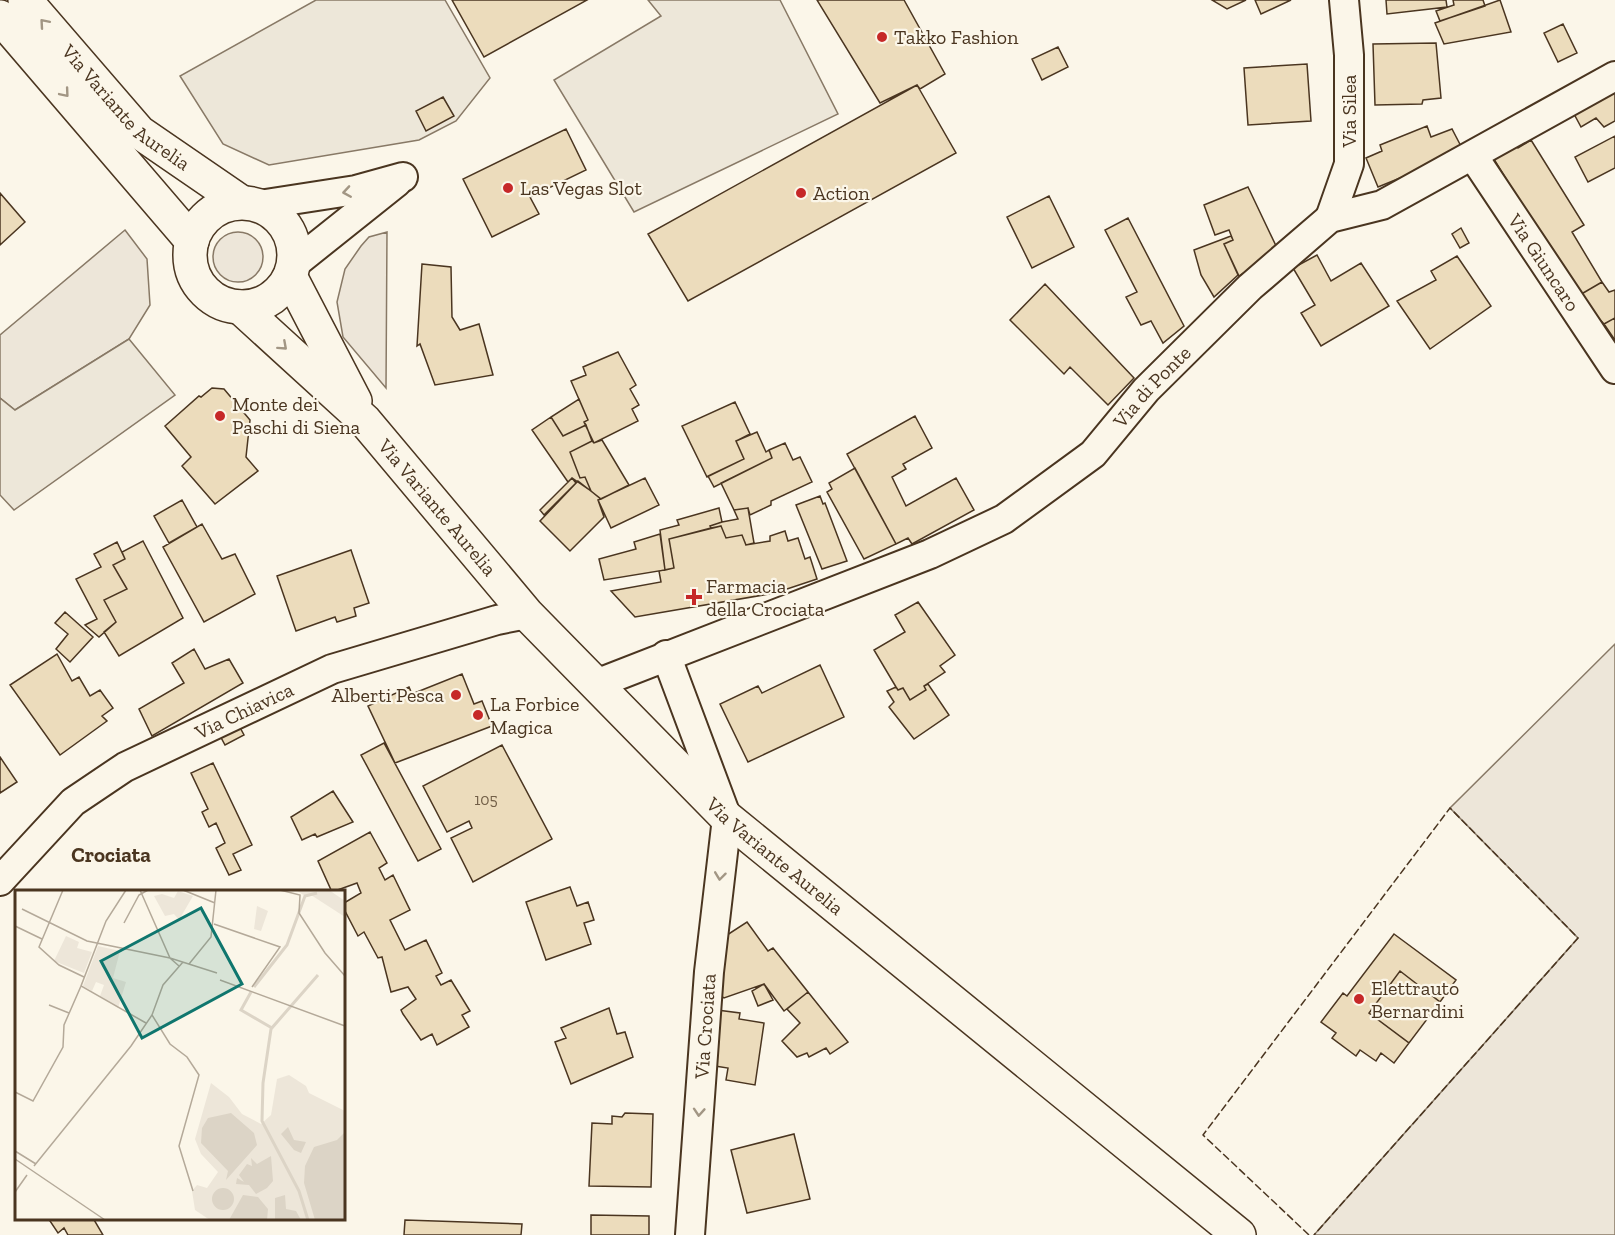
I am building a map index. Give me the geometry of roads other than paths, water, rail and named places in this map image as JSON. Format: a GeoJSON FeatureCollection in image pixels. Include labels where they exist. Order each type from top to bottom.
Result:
{"type":"FeatureCollection","features":[{"type":"Feature","properties":{"kind":"main road","name":"Via Variante Aurelia"},"geometry":{"type":"LineString","coordinates":[[25,0],[139,132],[250,204],[272,212],[283,222],[294,250],[291,271],[365,421]]}},
{"type":"Feature","properties":{"kind":"main road","name":"Via Variante Aurelia"},"geometry":{"type":"LineString","coordinates":[[0,17],[192,241],[189,255],[198,283],[217,300],[240,307],[365,421],[527,614],[728,818],[1239,1235]]}},
{"type":"Feature","properties":{"kind":"main road"},"geometry":{"type":"LineString","coordinates":[[192,241],[198,226],[224,205],[250,204]]}},
{"type":"Feature","properties":{"kind":"main road"},"geometry":{"type":"LineString","coordinates":[[240,307],[270,299],[281,289],[291,271]]}},
{"type":"Feature","properties":{"kind":"street","name":"Via Silea"},"geometry":{"type":"LineString","coordinates":[[1330,218],[1349,164],[1349,55],[1344,0]]}},
{"type":"Feature","properties":{"kind":"street","name":"Via di Ponte"},"geometry":{"type":"LineString","coordinates":[[596,684],[930,554],[1004,519],[1094,454],[1162,374],[1250,287],[1330,218],[1382,205],[1615,76]]}},
{"type":"Feature","properties":{"kind":"street","name":"Via Giuncaro"},"geometry":{"type":"LineString","coordinates":[[1473,156],[1615,369]]}},
{"type":"Feature","properties":{"kind":"street"},"geometry":{"type":"LineString","coordinates":[[250,204],[356,190],[403,177],[291,271]]}},
{"type":"Feature","properties":{"kind":"street","name":"Via Chiavica"},"geometry":{"type":"LineString","coordinates":[[0,881],[73,802],[125,767],[332,669],[497,620],[527,614]]}},
{"type":"Feature","properties":{"kind":"street"},"geometry":{"type":"LineString","coordinates":[[666,655],[728,818]]}},
{"type":"Feature","properties":{"kind":"street","name":"Via Crociata"},"geometry":{"type":"LineString","coordinates":[[690,1235],[709,972],[728,818]]}},
{"type":"Feature","properties":{"kind":"place","name":"Takko Fashion"},"geometry":{"type":"Point","coordinates":[882,37]}},
{"type":"Feature","properties":{"kind":"place","name":"Las Vegas Slot"},"geometry":{"type":"Point","coordinates":[508,188]}},
{"type":"Feature","properties":{"kind":"place","name":"Action"},"geometry":{"type":"Point","coordinates":[801,193]}},
{"type":"Feature","properties":{"kind":"place","name":"Monte dei Paschi di Siena"},"geometry":{"type":"Point","coordinates":[220,416]}},
{"type":"Feature","properties":{"kind":"place","name":"Farmacia della Crociata"},"geometry":{"type":"Point","coordinates":[694,597]}},
{"type":"Feature","properties":{"kind":"place","name":"Alberti Pesca"},"geometry":{"type":"Point","coordinates":[456,695]}},
{"type":"Feature","properties":{"kind":"place","name":"La Forbice Magica"},"geometry":{"type":"Point","coordinates":[478,715]}},
{"type":"Feature","properties":{"kind":"place","name":"Elettrauto Bernardini"},"geometry":{"type":"Point","coordinates":[1359,999]}},
{"type":"Feature","properties":{"kind":"district","name":"Crociata"},"geometry":{"type":"Point","coordinates":[111,854]}}]}
